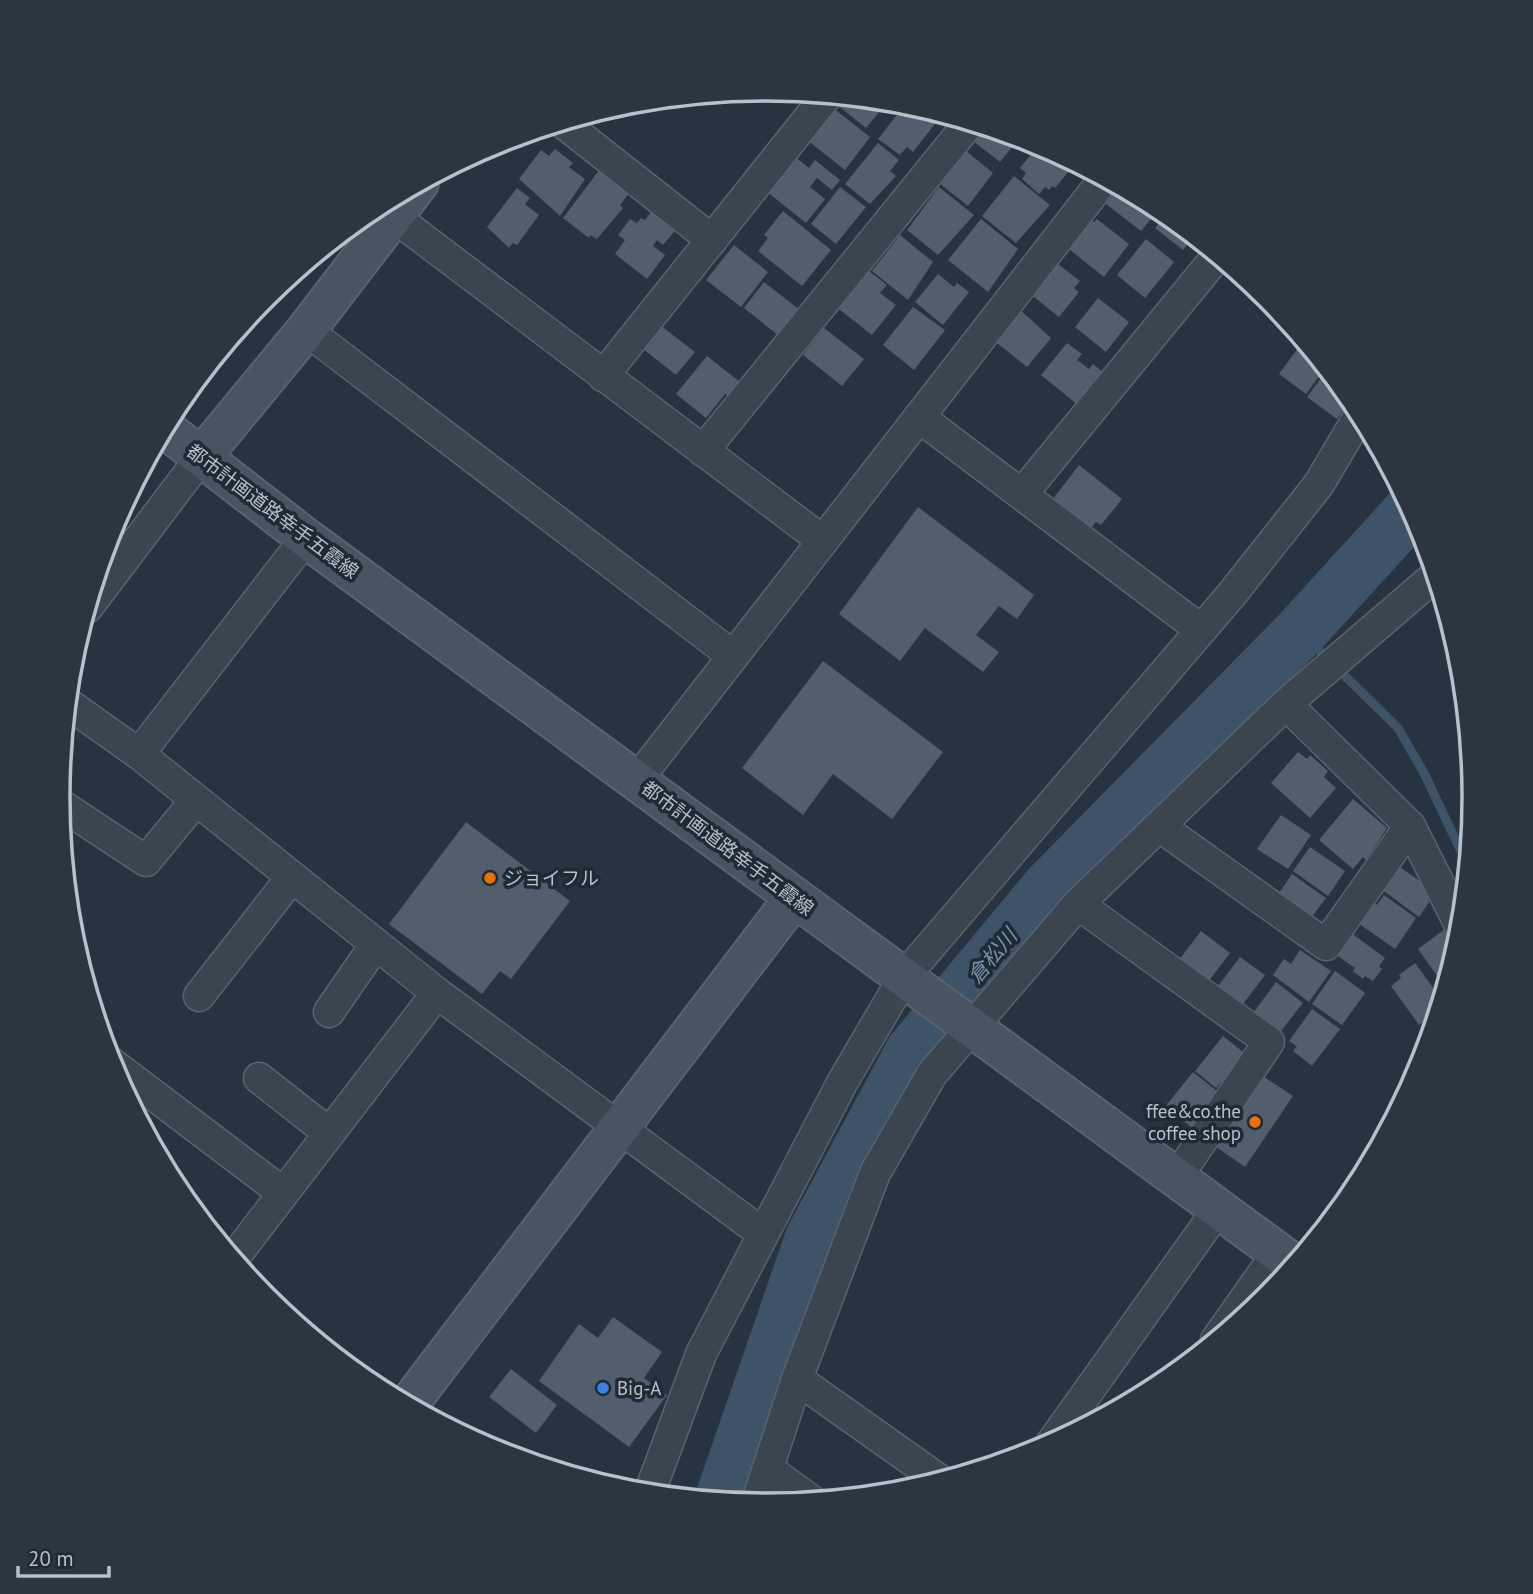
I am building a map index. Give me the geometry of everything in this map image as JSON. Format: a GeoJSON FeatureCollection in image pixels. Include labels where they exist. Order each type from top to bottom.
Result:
{"type":"FeatureCollection","features":[{"type":"Feature","properties":{"kind":"street"},"geometry":{"type":"LineString","coordinates":[[603,376],[821,103]]}},
{"type":"Feature","properties":{"kind":"street"},"geometry":{"type":"LineString","coordinates":[[570,129],[712,240]]}},
{"type":"Feature","properties":{"kind":"street"},"geometry":{"type":"LineString","coordinates":[[703,451],[964,129]]}},
{"type":"Feature","properties":{"kind":"street"},"geometry":{"type":"LineString","coordinates":[[637,780],[1099,185]]}},
{"type":"Feature","properties":{"kind":"street"},"geometry":{"type":"LineString","coordinates":[[103,587],[202,456],[306,330],[403,204]]}},
{"type":"Feature","properties":{"kind":"street"},"geometry":{"type":"LineString","coordinates":[[393,216],[823,541]]}},
{"type":"Feature","properties":{"kind":"street"},"geometry":{"type":"LineString","coordinates":[[1022,494],[1212,262]]}},
{"type":"Feature","properties":{"kind":"street"},"geometry":{"type":"LineString","coordinates":[[306,330],[733,656]]}},
{"type":"Feature","properties":{"kind":"street"},"geometry":{"type":"LineString","coordinates":[[919,417],[1201,630]]}},
{"type":"Feature","properties":{"kind":"street"},"geometry":{"type":"LineString","coordinates":[[653,1484],[701,1354],[843,1081],[911,982],[1319,484],[1355,424]]}},
{"type":"Feature","properties":{"kind":"street","name":"都市計画道路幸手五霞線"},"geometry":{"type":"LineString","coordinates":[[172,434],[306,538],[1287,1259]]}},
{"type":"Feature","properties":{"kind":"street"},"geometry":{"type":"LineString","coordinates":[[139,754],[306,538]]}},
{"type":"Feature","properties":{"kind":"street"},"geometry":{"type":"LineString","coordinates":[[760,1494],[797,1379],[875,1173],[932,1074],[966,1022],[1078,904],[1286,704],[1428,581]]}},
{"type":"Feature","properties":{"kind":"street"},"geometry":{"type":"LineString","coordinates":[[1286,704],[1410,826],[1453,912]]}},
{"type":"Feature","properties":{"kind":"street"},"geometry":{"type":"LineString","coordinates":[[76,709],[139,754],[437,993],[762,1233]]}},
{"type":"Feature","properties":{"kind":"street"},"geometry":{"type":"LineString","coordinates":[[70,811],[146,861],[196,800]]}},
{"type":"Feature","properties":{"kind":"street"},"geometry":{"type":"LineString","coordinates":[[1159,826],[1326,945],[1410,826]]}},
{"type":"Feature","properties":{"kind":"street"},"geometry":{"type":"LineString","coordinates":[[199,996],[292,877]]}},
{"type":"Feature","properties":{"kind":"street"},"geometry":{"type":"LineString","coordinates":[[414,1397],[794,898]]}},
{"type":"Feature","properties":{"kind":"street"},"geometry":{"type":"LineString","coordinates":[[1078,904],[1269,1042],[1177,1177]]}},
{"type":"Feature","properties":{"kind":"street"},"geometry":{"type":"LineString","coordinates":[[329,1012],[376,944]]}},
{"type":"Feature","properties":{"kind":"street"},"geometry":{"type":"LineString","coordinates":[[239,1251],[437,993]]}},
{"type":"Feature","properties":{"kind":"street"},"geometry":{"type":"LineString","coordinates":[[129,1076],[284,1193]]}},
{"type":"Feature","properties":{"kind":"street"},"geometry":{"type":"LineString","coordinates":[[260,1078],[329,1133]]}},
{"type":"Feature","properties":{"kind":"street"},"geometry":{"type":"LineString","coordinates":[[1063,1427],[1219,1209]]}},
{"type":"Feature","properties":{"kind":"street"},"geometry":{"type":"LineString","coordinates":[[797,1379],[931,1474]]}},
{"type":"Feature","properties":{"kind":"street"},"geometry":{"type":"LineString","coordinates":[[768,1469],[800,1493]]}},
{"type":"Feature","properties":{"kind":"building"},"geometry":{"type":"Polygon","coordinates":[[[836,104],[881,110],[866,128],[836,104]]]}},
{"type":"Feature","properties":{"kind":"building"},"geometry":{"type":"Polygon","coordinates":[[[833,108],[870,137],[845,170],[807,140],[833,108]]]}},
{"type":"Feature","properties":{"kind":"building"},"geometry":{"type":"Polygon","coordinates":[[[898,113],[937,122],[913,152],[907,147],[900,155],[878,139],[898,113]]]}},
{"type":"Feature","properties":{"kind":"building"},"geometry":{"type":"Polygon","coordinates":[[[978,134],[1013,146],[1000,162],[973,141],[978,134]]]}},
{"type":"Feature","properties":{"kind":"building"},"geometry":{"type":"Polygon","coordinates":[[[878,143],[899,160],[890,171],[896,176],[870,204],[845,184],[878,143]]]}},
{"type":"Feature","properties":{"kind":"building"},"geometry":{"type":"Polygon","coordinates":[[[555,149],[573,163],[569,167],[585,179],[560,216],[519,179],[541,150],[549,156],[555,149]]]}},
{"type":"Feature","properties":{"kind":"building"},"geometry":{"type":"Polygon","coordinates":[[[965,150],[993,173],[968,206],[939,183],[965,150]]]}},
{"type":"Feature","properties":{"kind":"building"},"geometry":{"type":"Polygon","coordinates":[[[1032,153],[1070,170],[1055,188],[1052,186],[1049,190],[1045,187],[1039,194],[1022,179],[1026,173],[1020,168],[1032,153]]]}},
{"type":"Feature","properties":{"kind":"building"},"geometry":{"type":"Polygon","coordinates":[[[794,156],[809,168],[815,160],[840,180],[832,190],[817,178],[810,187],[825,199],[806,223],[766,191],[794,156]]]}},
{"type":"Feature","properties":{"kind":"building"},"geometry":{"type":"Polygon","coordinates":[[[600,169],[630,192],[620,205],[623,208],[597,239],[590,235],[589,238],[563,218],[600,169]]]}},
{"type":"Feature","properties":{"kind":"building"},"geometry":{"type":"Polygon","coordinates":[[[1014,176],[1050,205],[1016,243],[982,216],[1014,176]]]}},
{"type":"Feature","properties":{"kind":"building"},"geometry":{"type":"Polygon","coordinates":[[[840,187],[866,207],[836,244],[811,224],[840,187]]]}},
{"type":"Feature","properties":{"kind":"building"},"geometry":{"type":"Polygon","coordinates":[[[939,187],[974,215],[938,255],[907,230],[939,187]]]}},
{"type":"Feature","properties":{"kind":"building"},"geometry":{"type":"Polygon","coordinates":[[[517,188],[530,198],[525,204],[539,215],[517,245],[513,243],[509,248],[487,227],[517,188]]]}},
{"type":"Feature","properties":{"kind":"building"},"geometry":{"type":"Polygon","coordinates":[[[1114,194],[1152,217],[1141,231],[1106,204],[1114,194]]]}},
{"type":"Feature","properties":{"kind":"building"},"geometry":{"type":"Polygon","coordinates":[[[656,206],[680,225],[663,245],[657,240],[653,246],[665,255],[647,279],[615,254],[625,240],[618,235],[630,219],[637,223],[641,218],[645,220],[656,206]]]}},
{"type":"Feature","properties":{"kind":"building"},"geometry":{"type":"Polygon","coordinates":[[[783,211],[831,250],[802,286],[758,251],[768,238],[764,235],[783,211]]]}},
{"type":"Feature","properties":{"kind":"building"},"geometry":{"type":"Polygon","coordinates":[[[1088,217],[1094,222],[1097,219],[1129,244],[1104,277],[1065,246],[1088,217]]]}},
{"type":"Feature","properties":{"kind":"building"},"geometry":{"type":"Polygon","coordinates":[[[981,219],[1018,249],[988,292],[948,260],[981,219]]]}},
{"type":"Feature","properties":{"kind":"building"},"geometry":{"type":"Polygon","coordinates":[[[1159,222],[1189,243],[1183,250],[1155,228],[1159,222]]]}},
{"type":"Feature","properties":{"kind":"building"},"geometry":{"type":"Polygon","coordinates":[[[900,235],[933,262],[908,300],[872,271],[900,235]]]}},
{"type":"Feature","properties":{"kind":"building"},"geometry":{"type":"Polygon","coordinates":[[[1146,239],[1174,262],[1145,298],[1117,275],[1146,239]]]}},
{"type":"Feature","properties":{"kind":"building"},"geometry":{"type":"Polygon","coordinates":[[[734,245],[768,272],[741,307],[706,280],[734,245]]]}},
{"type":"Feature","properties":{"kind":"building"},"geometry":{"type":"Polygon","coordinates":[[[1054,261],[1080,281],[1074,288],[1079,292],[1059,317],[1029,293],[1054,261]]]}},
{"type":"Feature","properties":{"kind":"building"},"geometry":{"type":"Polygon","coordinates":[[[869,271],[887,285],[880,293],[896,305],[872,335],[839,309],[869,271]]]}},
{"type":"Feature","properties":{"kind":"building"},"geometry":{"type":"Polygon","coordinates":[[[938,274],[954,287],[957,283],[969,292],[943,325],[915,302],[938,274]]]}},
{"type":"Feature","properties":{"kind":"building"},"geometry":{"type":"Polygon","coordinates":[[[764,282],[805,314],[784,340],[744,308],[764,282]]]}},
{"type":"Feature","properties":{"kind":"building"},"geometry":{"type":"Polygon","coordinates":[[[1098,298],[1129,322],[1106,352],[1075,327],[1098,298]]]}},
{"type":"Feature","properties":{"kind":"building"},"geometry":{"type":"Polygon","coordinates":[[[913,307],[945,330],[914,370],[883,345],[913,307]]]}},
{"type":"Feature","properties":{"kind":"building"},"geometry":{"type":"Polygon","coordinates":[[[1017,307],[1051,338],[1027,367],[992,339],[1017,307]]]}},
{"type":"Feature","properties":{"kind":"building"},"geometry":{"type":"Polygon","coordinates":[[[660,325],[695,352],[676,375],[642,348],[660,325]]]}},
{"type":"Feature","properties":{"kind":"building"},"geometry":{"type":"Polygon","coordinates":[[[824,328],[864,359],[842,386],[803,355],[824,328]]]}},
{"type":"Feature","properties":{"kind":"building"},"geometry":{"type":"Polygon","coordinates":[[[1067,343],[1082,354],[1077,360],[1089,369],[1093,364],[1104,373],[1078,405],[1041,375],[1067,343]]]}},
{"type":"Feature","properties":{"kind":"building"},"geometry":{"type":"Polygon","coordinates":[[[1298,348],[1320,375],[1306,394],[1279,374],[1298,348]]]}},
{"type":"Feature","properties":{"kind":"building"},"geometry":{"type":"Polygon","coordinates":[[[707,356],[740,382],[729,397],[725,394],[706,418],[676,394],[707,356]]]}},
{"type":"Feature","properties":{"kind":"building"},"geometry":{"type":"Polygon","coordinates":[[[1322,377],[1345,408],[1337,419],[1307,397],[1322,377]]]}},
{"type":"Feature","properties":{"kind":"building"},"geometry":{"type":"Polygon","coordinates":[[[1079,465],[1122,499],[1101,525],[1096,522],[1088,531],[1053,499],[1079,465]]]}},
{"type":"Feature","properties":{"kind":"building"},"geometry":{"type":"Polygon","coordinates":[[[918,507],[1034,595],[1017,619],[999,606],[976,635],[999,652],[983,672],[925,628],[900,661],[839,614],[918,507]]]}},
{"type":"Feature","properties":{"kind":"building"},"geometry":{"type":"Polygon","coordinates":[[[823,661],[943,752],[892,819],[833,774],[803,815],[742,768],[823,661]]]}},
{"type":"Feature","properties":{"kind":"building"},"geometry":{"type":"Polygon","coordinates":[[[1298,752],[1307,759],[1310,755],[1328,771],[1324,777],[1336,788],[1310,818],[1271,783],[1298,752]]]}},
{"type":"Feature","properties":{"kind":"building"},"geometry":{"type":"Polygon","coordinates":[[[1353,799],[1387,828],[1366,860],[1363,857],[1353,869],[1319,840],[1353,799]]]}},
{"type":"Feature","properties":{"kind":"building"},"geometry":{"type":"Polygon","coordinates":[[[1281,815],[1311,835],[1288,869],[1257,849],[1281,815]]]}},
{"type":"Feature","properties":{"kind":"building"},"geometry":{"type":"Polygon","coordinates":[[[466,822],[570,901],[511,979],[500,971],[482,994],[389,924],[466,822]]]}},
{"type":"Feature","properties":{"kind":"building"},"geometry":{"type":"Polygon","coordinates":[[[1310,847],[1345,871],[1328,896],[1293,871],[1310,847]]]}},
{"type":"Feature","properties":{"kind":"building"},"geometry":{"type":"Polygon","coordinates":[[[1398,866],[1436,892],[1419,917],[1381,889],[1398,866]]]}},
{"type":"Feature","properties":{"kind":"building"},"geometry":{"type":"Polygon","coordinates":[[[1292,874],[1326,898],[1305,926],[1273,902],[1292,874]]]}},
{"type":"Feature","properties":{"kind":"building"},"geometry":{"type":"Polygon","coordinates":[[[1384,895],[1416,918],[1395,949],[1358,923],[1373,901],[1377,905],[1384,895]]]}},
{"type":"Feature","properties":{"kind":"building"},"geometry":{"type":"Polygon","coordinates":[[[1445,929],[1449,935],[1439,978],[1418,949],[1445,929]]]}},
{"type":"Feature","properties":{"kind":"building"},"geometry":{"type":"Polygon","coordinates":[[[1201,931],[1230,953],[1208,982],[1179,960],[1201,931]]]}},
{"type":"Feature","properties":{"kind":"building"},"geometry":{"type":"Polygon","coordinates":[[[1350,932],[1385,958],[1379,966],[1382,969],[1373,981],[1365,976],[1363,979],[1353,971],[1355,968],[1335,954],[1350,932]]]}},
{"type":"Feature","properties":{"kind":"building"},"geometry":{"type":"Polygon","coordinates":[[[1300,950],[1331,971],[1309,1002],[1273,975],[1284,959],[1291,964],[1300,950]]]}},
{"type":"Feature","properties":{"kind":"building"},"geometry":{"type":"Polygon","coordinates":[[[1240,957],[1265,975],[1240,1008],[1216,989],[1240,957]]]}},
{"type":"Feature","properties":{"kind":"building"},"geometry":{"type":"Polygon","coordinates":[[[1415,963],[1435,990],[1426,1020],[1419,1025],[1391,986],[1401,978],[1399,975],[1415,963]]]}},
{"type":"Feature","properties":{"kind":"building"},"geometry":{"type":"Polygon","coordinates":[[[1335,971],[1365,993],[1342,1025],[1312,1004],[1335,971]]]}},
{"type":"Feature","properties":{"kind":"building"},"geometry":{"type":"Polygon","coordinates":[[[1276,982],[1303,1003],[1277,1036],[1253,1013],[1276,982]]]}},
{"type":"Feature","properties":{"kind":"building"},"geometry":{"type":"Polygon","coordinates":[[[1312,1009],[1340,1029],[1312,1066],[1293,1051],[1297,1046],[1289,1041],[1312,1009]]]}},
{"type":"Feature","properties":{"kind":"building"},"geometry":{"type":"Polygon","coordinates":[[[1223,1036],[1247,1055],[1216,1088],[1195,1071],[1223,1036]]]}},
{"type":"Feature","properties":{"kind":"building"},"geometry":{"type":"Polygon","coordinates":[[[1193,1072],[1222,1095],[1195,1130],[1165,1107],[1193,1072]]]}},
{"type":"Feature","properties":{"kind":"building","name":"ffee&co.the coffee shop"},"geometry":{"type":"Polygon","coordinates":[[[1264,1077],[1293,1096],[1245,1167],[1216,1147],[1264,1077]]]}},
{"type":"Feature","properties":{"kind":"building","name":"Big-A"},"geometry":{"type":"Polygon","coordinates":[[[613,1317],[662,1352],[644,1378],[667,1395],[629,1447],[539,1381],[579,1324],[598,1338],[613,1317]]]}},
{"type":"Feature","properties":{"kind":"building"},"geometry":{"type":"Polygon","coordinates":[[[511,1369],[557,1405],[536,1433],[489,1397],[511,1369]]]}},
{"type":"Feature","properties":{"kind":"waterway","name":"倉松川"},"geometry":{"type":"LineString","coordinates":[[724,1492],[812,1238],[912,1052],[1049,887],[1300,632],[1404,518]]}},
{"type":"Feature","properties":{"kind":"waterway"},"geometry":{"type":"LineString","coordinates":[[1300,632],[1398,728],[1424,773],[1461,851]]}},
{"type":"Feature","properties":{"kind":"place","name":"ジョイフル"},"geometry":{"type":"Point","coordinates":[490,878]}},
{"type":"Feature","properties":{"kind":"place","name":"ffee&co.the coffee shop"},"geometry":{"type":"Point","coordinates":[1255,1122]}},
{"type":"Feature","properties":{"kind":"place","name":"Big-A"},"geometry":{"type":"Point","coordinates":[603,1388]}}]}
